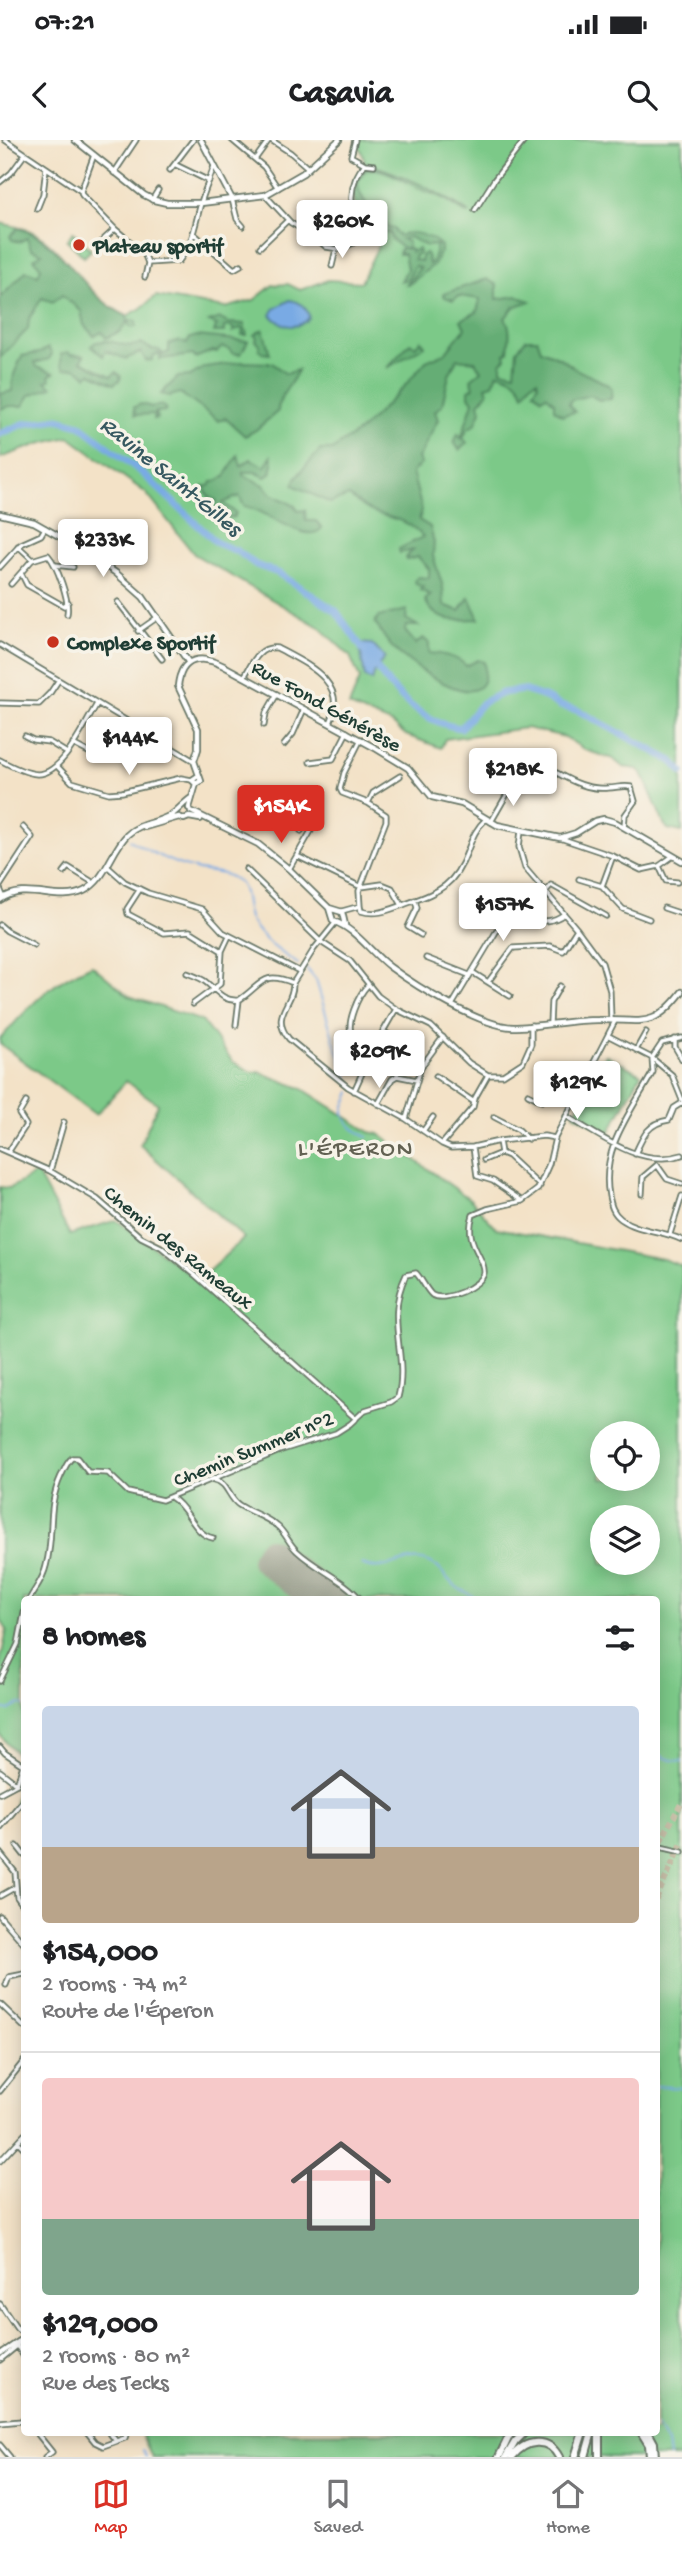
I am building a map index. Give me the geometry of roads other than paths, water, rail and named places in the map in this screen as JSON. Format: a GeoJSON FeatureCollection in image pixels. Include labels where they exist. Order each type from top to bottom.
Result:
{"type":"FeatureCollection","features":[{"type":"Feature","properties":{"kind":"highway"},"geometry":{"type":"LineString","coordinates":[[503,2457],[510,2436]]}},
{"type":"Feature","properties":{"kind":"highway"},"geometry":{"type":"LineString","coordinates":[[503,2457],[518,2436]]}},
{"type":"Feature","properties":{"kind":"highway"},"geometry":{"type":"LineString","coordinates":[[575,2457],[583,2436]]}},
{"type":"Feature","properties":{"kind":"highway"},"geometry":{"type":"LineString","coordinates":[[585,2457],[591,2436]]}},
{"type":"Feature","properties":{"kind":"highway"},"geometry":{"type":"LineString","coordinates":[[599,2436],[599,2457]]}},
{"type":"Feature","properties":{"kind":"highway"},"geometry":{"type":"LineString","coordinates":[[643,2436],[652,2457]]}},
{"type":"Feature","properties":{"kind":"highway"},"geometry":{"type":"LineString","coordinates":[[650,2436],[654,2443],[652,2457]]}},
{"type":"Feature","properties":{"kind":"highway"},"geometry":{"type":"LineString","coordinates":[[512,2457],[525,2445],[536,2442],[550,2446],[559,2457]]}},
{"type":"Feature","properties":{"kind":"street"},"geometry":{"type":"LineString","coordinates":[[5,140],[81,191],[115,229],[144,253],[148,263],[145,277]]}},
{"type":"Feature","properties":{"kind":"street"},"geometry":{"type":"LineString","coordinates":[[75,140],[152,200],[167,203],[201,203],[265,195],[293,181],[339,140]]}},
{"type":"Feature","properties":{"kind":"street"},"geometry":{"type":"LineString","coordinates":[[114,173],[136,140]]}},
{"type":"Feature","properties":{"kind":"street"},"geometry":{"type":"LineString","coordinates":[[170,170],[193,140]]}},
{"type":"Feature","properties":{"kind":"street"},"geometry":{"type":"LineString","coordinates":[[201,140],[232,199],[237,219],[243,226]]}},
{"type":"Feature","properties":{"kind":"street"},"geometry":{"type":"LineString","coordinates":[[232,140],[256,158],[278,188]]}},
{"type":"Feature","properties":{"kind":"street"},"geometry":{"type":"LineString","coordinates":[[256,158],[270,140],[309,169]]}},
{"type":"Feature","properties":{"kind":"street"},"geometry":{"type":"LineString","coordinates":[[355,140],[351,156],[365,164],[374,165]]}},
{"type":"Feature","properties":{"kind":"street"},"geometry":{"type":"LineString","coordinates":[[475,210],[525,140]]}},
{"type":"Feature","properties":{"kind":"street"},"geometry":{"type":"LineString","coordinates":[[0,182],[11,173],[25,154]]}},
{"type":"Feature","properties":{"kind":"street"},"geometry":{"type":"LineString","coordinates":[[81,191],[94,155]]}},
{"type":"Feature","properties":{"kind":"street"},"geometry":{"type":"LineString","coordinates":[[265,195],[288,220],[326,247],[336,249],[351,245],[358,240],[351,191],[359,170],[365,164]]}},
{"type":"Feature","properties":{"kind":"street"},"geometry":{"type":"LineString","coordinates":[[176,165],[209,181]]}},
{"type":"Feature","properties":{"kind":"street"},"geometry":{"type":"LineString","coordinates":[[148,263],[179,261],[188,248],[214,166]]}},
{"type":"Feature","properties":{"kind":"street"},"geometry":{"type":"LineString","coordinates":[[37,209],[43,194],[46,168]]}},
{"type":"Feature","properties":{"kind":"street"},"geometry":{"type":"LineString","coordinates":[[152,200],[158,190]]}},
{"type":"Feature","properties":{"kind":"street"},"geometry":{"type":"LineString","coordinates":[[260,247],[288,220]]}},
{"type":"Feature","properties":{"kind":"street"},"geometry":{"type":"LineString","coordinates":[[103,240],[115,229]]}},
{"type":"Feature","properties":{"kind":"street"},"geometry":{"type":"LineString","coordinates":[[193,233],[234,269],[241,265]]}},
{"type":"Feature","properties":{"kind":"street"},"geometry":{"type":"LineString","coordinates":[[332,266],[336,249]]}},
{"type":"Feature","properties":{"kind":"street"},"geometry":{"type":"LineString","coordinates":[[0,514],[26,519],[45,528],[116,573],[144,597],[188,663],[181,673],[178,685],[198,729],[198,749],[194,761],[197,789],[192,797],[178,814],[131,831],[94,883],[77,893],[26,891],[2,898],[0,888],[32,837],[23,827]]}},
{"type":"Feature","properties":{"kind":"street"},"geometry":{"type":"LineString","coordinates":[[0,567],[18,547],[41,536],[45,528]]}},
{"type":"Feature","properties":{"kind":"street"},"geometry":{"type":"LineString","coordinates":[[18,547],[32,560]]}},
{"type":"Feature","properties":{"kind":"street"},"geometry":{"type":"LineString","coordinates":[[11,584],[32,560],[48,555],[55,565],[68,602],[68,614]]}},
{"type":"Feature","properties":{"kind":"street"},"geometry":{"type":"LineString","coordinates":[[55,565],[73,567]]}},
{"type":"Feature","properties":{"kind":"street"},"geometry":{"type":"LineString","coordinates":[[21,572],[27,585],[64,606],[68,602]]}},
{"type":"Feature","properties":{"kind":"street"},"geometry":{"type":"LineString","coordinates":[[118,602],[162,659]]}},
{"type":"Feature","properties":{"kind":"street"},"geometry":{"type":"LineString","coordinates":[[138,631],[158,617]]}},
{"type":"Feature","properties":{"kind":"street"},"geometry":{"type":"LineString","coordinates":[[0,645],[194,761]]}},
{"type":"Feature","properties":{"kind":"street"},"geometry":{"type":"LineString","coordinates":[[244,677],[260,652],[276,648],[317,670],[328,682],[335,700],[335,710],[330,723]]}},
{"type":"Feature","properties":{"kind":"street","name":"Rue Fond Générèse"},"geometry":{"type":"LineString","coordinates":[[188,663],[201,659],[212,661],[361,739],[408,768],[432,797],[461,804],[489,821],[521,831],[560,838]]}},
{"type":"Feature","properties":{"kind":"street"},"geometry":{"type":"LineString","coordinates":[[0,703],[39,704],[58,681]]}},
{"type":"Feature","properties":{"kind":"street"},"geometry":{"type":"LineString","coordinates":[[264,725],[266,713],[277,694]]}},
{"type":"Feature","properties":{"kind":"street"},"geometry":{"type":"LineString","coordinates":[[1,762],[36,774],[45,773],[57,766],[97,704]]}},
{"type":"Feature","properties":{"kind":"street"},"geometry":{"type":"LineString","coordinates":[[284,745],[293,734],[304,709]]}},
{"type":"Feature","properties":{"kind":"street"},"geometry":{"type":"LineString","coordinates":[[73,744],[90,753],[127,746],[140,730]]}},
{"type":"Feature","properties":{"kind":"street"},"geometry":{"type":"LineString","coordinates":[[310,762],[333,759],[347,732]]}},
{"type":"Feature","properties":{"kind":"street"},"geometry":{"type":"LineString","coordinates":[[25,736],[49,742],[67,753]]}},
{"type":"Feature","properties":{"kind":"street"},"geometry":{"type":"LineString","coordinates":[[361,739],[344,773],[340,789],[346,795],[369,803],[386,815],[361,887],[361,911],[370,914],[385,912],[429,896],[455,878],[473,835],[489,821],[514,782]]}},
{"type":"Feature","properties":{"kind":"street"},"geometry":{"type":"LineString","coordinates":[[57,766],[72,782],[109,793],[181,778],[196,780]]}},
{"type":"Feature","properties":{"kind":"street"},"geometry":{"type":"LineString","coordinates":[[557,773],[574,783],[591,787],[631,787],[635,801],[627,810],[624,827]]}},
{"type":"Feature","properties":{"kind":"street"},"geometry":{"type":"LineString","coordinates":[[369,803],[373,793],[400,776]]}},
{"type":"Feature","properties":{"kind":"street"},"geometry":{"type":"LineString","coordinates":[[178,814],[184,819],[190,812],[192,797]]}},
{"type":"Feature","properties":{"kind":"street"},"geometry":{"type":"LineString","coordinates":[[183,806],[190,812],[229,828],[258,844],[289,869],[385,964],[452,1005],[494,1024],[515,1027],[550,1023],[650,1020],[666,1012],[681,994]]}},
{"type":"Feature","properties":{"kind":"street"},"geometry":{"type":"LineString","coordinates":[[560,838],[604,819],[624,827],[682,861]]}},
{"type":"Feature","properties":{"kind":"street"},"geometry":{"type":"LineString","coordinates":[[289,869],[311,831],[312,822],[308,821],[301,831]]}},
{"type":"Feature","properties":{"kind":"street"},"geometry":{"type":"LineString","coordinates":[[473,1147],[477,1175],[493,1181],[522,1202],[540,1186],[555,1138],[608,1036],[613,1021],[607,978],[602,963],[565,914],[525,868],[520,857],[521,831]]}},
{"type":"Feature","properties":{"kind":"street"},"geometry":{"type":"LineString","coordinates":[[560,838],[613,856],[641,870],[659,866],[673,856]]}},
{"type":"Feature","properties":{"kind":"street"},"geometry":{"type":"LineString","coordinates":[[298,856],[361,887],[382,884],[392,888],[402,905]]}},
{"type":"Feature","properties":{"kind":"street"},"geometry":{"type":"LineString","coordinates":[[601,886],[613,856]]}},
{"type":"Feature","properties":{"kind":"street"},"geometry":{"type":"LineString","coordinates":[[107,866],[125,882],[140,889],[169,901],[202,909],[229,936],[299,971]]}},
{"type":"Feature","properties":{"kind":"street"},"geometry":{"type":"LineString","coordinates":[[659,866],[666,881],[677,881]]}},
{"type":"Feature","properties":{"kind":"street"},"geometry":{"type":"LineString","coordinates":[[64,872],[68,867],[94,883]]}},
{"type":"Feature","properties":{"kind":"street"},"geometry":{"type":"LineString","coordinates":[[246,869],[321,942],[350,961],[368,985],[396,1009],[431,1026],[469,1063],[488,1075],[503,1075],[523,1062],[531,1044],[531,1025]]}},
{"type":"Feature","properties":{"kind":"street"},"geometry":{"type":"LineString","coordinates":[[579,879],[601,886],[623,909],[649,919]]}},
{"type":"Feature","properties":{"kind":"street"},"geometry":{"type":"LineString","coordinates":[[545,892],[551,886],[606,916]]}},
{"type":"Feature","properties":{"kind":"street"},"geometry":{"type":"LineString","coordinates":[[140,889],[127,909],[128,914],[164,933],[190,931],[222,951]]}},
{"type":"Feature","properties":{"kind":"street"},"geometry":{"type":"LineString","coordinates":[[415,900],[417,908],[408,927],[421,935]]}},
{"type":"Feature","properties":{"kind":"street"},"geometry":{"type":"LineString","coordinates":[[360,906],[339,918],[299,971],[281,1021],[285,1033],[354,1091],[406,1119],[442,1144],[460,1149],[499,1141],[544,1136],[555,1138]]}},
{"type":"Feature","properties":{"kind":"street"},"geometry":{"type":"LineString","coordinates":[[664,908],[682,914]]}},
{"type":"Feature","properties":{"kind":"street"},"geometry":{"type":"LineString","coordinates":[[452,1005],[498,928],[506,920],[555,921],[565,914]]}},
{"type":"Feature","properties":{"kind":"street"},"geometry":{"type":"LineString","coordinates":[[0,925],[34,945]]}},
{"type":"Feature","properties":{"kind":"street"},"geometry":{"type":"LineString","coordinates":[[488,982],[513,948],[550,946],[563,951],[577,929]]}},
{"type":"Feature","properties":{"kind":"street"},"geometry":{"type":"LineString","coordinates":[[193,1004],[220,984],[222,951],[229,936]]}},
{"type":"Feature","properties":{"kind":"street"},"geometry":{"type":"LineString","coordinates":[[426,958],[488,982],[510,996]]}},
{"type":"Feature","properties":{"kind":"street"},"geometry":{"type":"LineString","coordinates":[[187,973],[203,980],[226,1000],[239,1000],[269,978],[279,977],[293,983]]}},
{"type":"Feature","properties":{"kind":"street"},"geometry":{"type":"LineString","coordinates":[[368,985],[357,999],[351,1032],[356,1039],[373,1049]]}},
{"type":"Feature","properties":{"kind":"street"},"geometry":{"type":"LineString","coordinates":[[550,1023],[551,1002],[560,986]]}},
{"type":"Feature","properties":{"kind":"street"},"geometry":{"type":"LineString","coordinates":[[236,1025],[239,1000]]}},
{"type":"Feature","properties":{"kind":"street"},"geometry":{"type":"LineString","coordinates":[[354,1091],[373,1049],[396,1009]]}},
{"type":"Feature","properties":{"kind":"street"},"geometry":{"type":"LineString","coordinates":[[379,1104],[397,1076],[399,1045],[395,1038],[383,1031]]}},
{"type":"Feature","properties":{"kind":"street"},"geometry":{"type":"LineString","coordinates":[[636,1050],[646,1032]]}},
{"type":"Feature","properties":{"kind":"street"},"geometry":{"type":"LineString","coordinates":[[608,1036],[652,1058],[674,1076],[682,1103],[674,1108],[668,1120],[649,1127],[635,1154]]}},
{"type":"Feature","properties":{"kind":"street"},"geometry":{"type":"LineString","coordinates":[[406,1119],[425,1060],[443,1037]]}},
{"type":"Feature","properties":{"kind":"street"},"geometry":{"type":"LineString","coordinates":[[682,1038],[662,1043],[652,1058],[653,1072],[608,1157],[607,1175],[614,1212],[631,1225],[682,1240]]}},
{"type":"Feature","properties":{"kind":"street"},"geometry":{"type":"LineString","coordinates":[[675,1039],[675,1047],[682,1059]]}},
{"type":"Feature","properties":{"kind":"street"},"geometry":{"type":"LineString","coordinates":[[442,1144],[473,1107],[488,1075]]}},
{"type":"Feature","properties":{"kind":"street"},"geometry":{"type":"LineString","coordinates":[[397,1076],[417,1080]]}},
{"type":"Feature","properties":{"kind":"street"},"geometry":{"type":"LineString","coordinates":[[436,1076],[474,1102]]}},
{"type":"Feature","properties":{"kind":"street"},"geometry":{"type":"LineString","coordinates":[[528,1094],[542,1101],[552,1086],[576,1096]]}},
{"type":"Feature","properties":{"kind":"street"},"geometry":{"type":"LineString","coordinates":[[9,1151],[26,1125],[19,1114],[26,1102]]}},
{"type":"Feature","properties":{"kind":"street"},"geometry":{"type":"LineString","coordinates":[[423,1131],[433,1116]]}},
{"type":"Feature","properties":{"kind":"street"},"geometry":{"type":"LineString","coordinates":[[566,1116],[635,1154],[657,1158],[682,1155]]}},
{"type":"Feature","properties":{"kind":"street"},"geometry":{"type":"LineString","coordinates":[[494,1117],[519,1130],[528,1139]]}},
{"type":"Feature","properties":{"kind":"street"},"geometry":{"type":"LineString","coordinates":[[50,1171],[64,1122]]}},
{"type":"Feature","properties":{"kind":"street"},"geometry":{"type":"LineString","coordinates":[[499,1141],[501,1153]]}},
{"type":"Feature","properties":{"kind":"street","name":"Chemin des Rameaux"},"geometry":{"type":"LineString","coordinates":[[0,1149],[50,1171],[97,1199],[141,1237],[156,1244],[184,1265],[356,1419]]}},
{"type":"Feature","properties":{"kind":"street"},"geometry":{"type":"LineString","coordinates":[[484,1160],[501,1153],[508,1156],[540,1186]]}},
{"type":"Feature","properties":{"kind":"street"},"geometry":{"type":"LineString","coordinates":[[657,1158],[657,1165],[667,1179],[682,1184]]}},
{"type":"Feature","properties":{"kind":"street"},"geometry":{"type":"LineString","coordinates":[[642,1194],[643,1177],[657,1165]]}},
{"type":"Feature","properties":{"kind":"street"},"geometry":{"type":"LineString","coordinates":[[670,1235],[682,1196]]}},
{"type":"Feature","properties":{"kind":"street","name":"Chemin Summer n°2"},"geometry":{"type":"LineString","coordinates":[[32,1596],[46,1569],[50,1552],[52,1501],[69,1460],[77,1458],[88,1472],[108,1473],[122,1488],[138,1496],[160,1501],[282,1450],[336,1433],[365,1410],[391,1402],[398,1397],[401,1381],[395,1315],[406,1275],[416,1273],[430,1294],[440,1298],[458,1294],[478,1282],[484,1271],[472,1243],[473,1215],[487,1209],[522,1202]]}},
{"type":"Feature","properties":{"kind":"street"},"geometry":{"type":"LineString","coordinates":[[211,1480],[220,1481],[237,1504],[279,1527],[296,1550],[321,1566],[356,1596]]}},
{"type":"Feature","properties":{"kind":"street"},"geometry":{"type":"LineString","coordinates":[[172,1498],[179,1502],[205,1537],[213,1538]]}},
{"type":"Feature","properties":{"kind":"street"},"geometry":{"type":"LineString","coordinates":[[0,1681],[18,1644],[21,1628]]}},
{"type":"Feature","properties":{"kind":"street"},"geometry":{"type":"LineString","coordinates":[[0,1747],[21,1764]]}},
{"type":"Feature","properties":{"kind":"street"},"geometry":{"type":"LineString","coordinates":[[0,1771],[17,1784]]}},
{"type":"Feature","properties":{"kind":"street"},"geometry":{"type":"LineString","coordinates":[[0,1793],[17,1784],[21,1774]]}},
{"type":"Feature","properties":{"kind":"street"},"geometry":{"type":"LineString","coordinates":[[0,1828],[21,1803]]}},
{"type":"Feature","properties":{"kind":"street"},"geometry":{"type":"LineString","coordinates":[[17,1846],[21,1851]]}},
{"type":"Feature","properties":{"kind":"street"},"geometry":{"type":"LineString","coordinates":[[660,1847],[682,1852]]}},
{"type":"Feature","properties":{"kind":"street"},"geometry":{"type":"LineString","coordinates":[[0,1853],[15,1872],[17,1897],[21,1903]]}},
{"type":"Feature","properties":{"kind":"street"},"geometry":{"type":"LineString","coordinates":[[16,1879],[21,1880]]}},
{"type":"Feature","properties":{"kind":"street"},"geometry":{"type":"LineString","coordinates":[[0,1896],[16,1887]]}},
{"type":"Feature","properties":{"kind":"street"},"geometry":{"type":"LineString","coordinates":[[0,1916],[21,1940]]}},
{"type":"Feature","properties":{"kind":"street"},"geometry":{"type":"LineString","coordinates":[[6,1985],[9,1977],[21,1975]]}},
{"type":"Feature","properties":{"kind":"street"},"geometry":{"type":"LineString","coordinates":[[0,2004],[21,2024]]}},
{"type":"Feature","properties":{"kind":"street"},"geometry":{"type":"LineString","coordinates":[[0,2091],[21,2065]]}},
{"type":"Feature","properties":{"kind":"street"},"geometry":{"type":"LineString","coordinates":[[0,2161],[21,2138]]}},
{"type":"Feature","properties":{"kind":"street"},"geometry":{"type":"LineString","coordinates":[[18,2142],[21,2145]]}},
{"type":"Feature","properties":{"kind":"street"},"geometry":{"type":"LineString","coordinates":[[0,2304],[21,2332]]}},
{"type":"Feature","properties":{"kind":"street"},"geometry":{"type":"LineString","coordinates":[[1,2359],[1,2354],[21,2339]]}},
{"type":"Feature","properties":{"kind":"street"},"geometry":{"type":"LineString","coordinates":[[1,2359],[17,2346],[19,2341]]}},
{"type":"Feature","properties":{"kind":"street"},"geometry":{"type":"LineString","coordinates":[[17,2346],[21,2352]]}},
{"type":"Feature","properties":{"kind":"street"},"geometry":{"type":"LineString","coordinates":[[0,2423],[21,2421]]}},
{"type":"Feature","properties":{"kind":"street"},"geometry":{"type":"LineString","coordinates":[[39,2436],[52,2452],[45,2457]]}},
{"type":"Feature","properties":{"kind":"street"},"geometry":{"type":"LineString","coordinates":[[91,2436],[103,2446],[126,2436]]}},
{"type":"Feature","properties":{"kind":"street"},"geometry":{"type":"LineString","coordinates":[[112,2436],[116,2441]]}},
{"type":"Feature","properties":{"kind":"street"},"geometry":{"type":"LineString","coordinates":[[0,2445],[10,2457]]}},
{"type":"Feature","properties":{"kind":"water"},"geometry":{"type":"Polygon","coordinates":[[[290,300],[303,306],[309,315],[300,325],[285,325],[271,315],[275,308],[290,300]]]}},
{"type":"Feature","properties":{"kind":"water"},"geometry":{"type":"Polygon","coordinates":[[[359,643],[372,644],[385,658],[376,668],[372,681],[365,678],[359,643]]]}},
{"type":"Feature","properties":{"kind":"waterway","name":"Ravine Saint-Gilles"},"geometry":{"type":"LineString","coordinates":[[0,434],[23,424],[58,419],[80,425],[141,472],[217,543],[237,551],[256,565],[278,573],[336,611],[364,651]]}},
{"type":"Feature","properties":{"kind":"waterway","name":"Ravine Saint-Gilles"},"geometry":{"type":"LineString","coordinates":[[371,660],[409,704],[420,713],[446,725],[461,728],[482,703],[502,693],[523,690],[547,698],[560,706],[577,710],[672,761],[682,772]]}},
{"type":"Feature","properties":{"kind":"waterway"},"geometry":{"type":"LineString","coordinates":[[130,840],[178,864],[236,880],[242,888],[248,915],[255,927],[272,945],[298,964]]}},
{"type":"Feature","properties":{"kind":"waterway"},"geometry":{"type":"LineString","coordinates":[[306,968],[316,980],[349,1081]]}},
{"type":"Feature","properties":{"kind":"waterway"},"geometry":{"type":"LineString","coordinates":[[351,1092],[344,1115],[355,1130],[367,1137]]}},
{"type":"Feature","properties":{"kind":"waterway"},"geometry":{"type":"LineString","coordinates":[[362,1564],[378,1567],[410,1560],[426,1561],[438,1568],[455,1586],[472,1596]]}},
{"type":"Feature","properties":{"kind":"waterway"},"geometry":{"type":"LineString","coordinates":[[0,1708],[9,1710],[21,1704]]}},
{"type":"Feature","properties":{"kind":"waterway"},"geometry":{"type":"LineString","coordinates":[[660,1756],[682,1761]]}},
{"type":"Feature","properties":{"kind":"waterway"},"geometry":{"type":"LineString","coordinates":[[660,2086],[682,2088]]}},
{"type":"Feature","properties":{"kind":"waterway"},"geometry":{"type":"LineString","coordinates":[[660,2432],[667,2443],[669,2457]]}},
{"type":"Feature","properties":{"kind":"waterway"},"geometry":{"type":"LineString","coordinates":[[143,2450],[146,2457]]}},
{"type":"Feature","properties":{"kind":"tunnel"},"geometry":{"type":"LineString","coordinates":[[660,1842],[682,1802]]}},
{"type":"Feature","properties":{"kind":"tunnel"},"geometry":{"type":"LineString","coordinates":[[660,1890],[682,1843]]}},
{"type":"Feature","properties":{"kind":"place","name":"Plateau sportif"},"geometry":{"type":"Point","coordinates":[79,245]}},
{"type":"Feature","properties":{"kind":"place","name":"Complexe Sportif"},"geometry":{"type":"Point","coordinates":[53,642]}},
{"type":"Feature","properties":{"kind":"district","name":"L'ÉPERON"},"geometry":{"type":"Point","coordinates":[356,1147]}}]}
